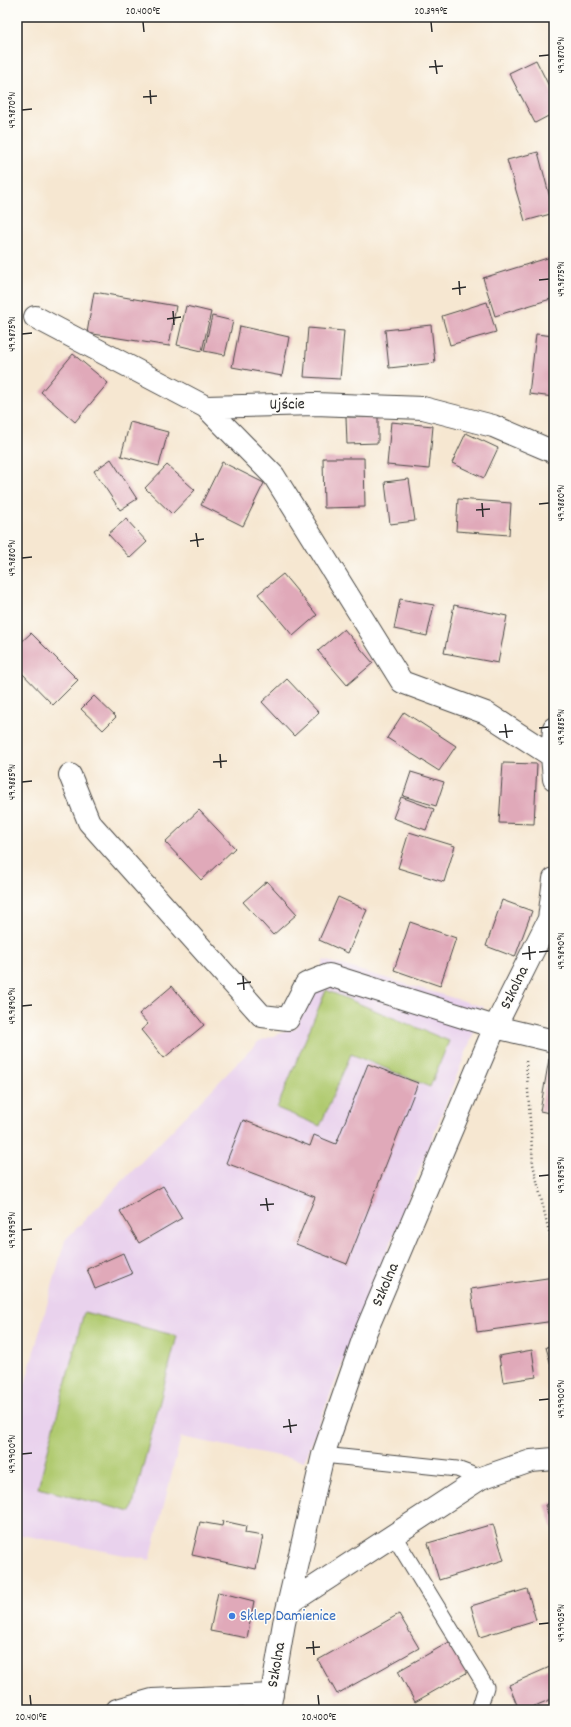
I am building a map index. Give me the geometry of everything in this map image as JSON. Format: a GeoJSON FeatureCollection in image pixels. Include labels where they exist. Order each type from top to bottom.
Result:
{"type":"FeatureCollection","features":[{"type":"Feature","properties":{"kind":"street","name":"Ujście"},"geometry":{"type":"LineString","coordinates":[[35,317],[206,407],[315,404],[423,408],[493,426],[554,452]]}},
{"type":"Feature","properties":{"kind":"street"},"geometry":{"type":"LineString","coordinates":[[206,407],[274,476],[402,682],[486,713],[552,756]]}},
{"type":"Feature","properties":{"kind":"street"},"geometry":{"type":"LineString","coordinates":[[554,728],[552,756],[554,778]]}},
{"type":"Feature","properties":{"kind":"street"},"geometry":{"type":"LineString","coordinates":[[70,775],[89,822],[262,1016],[288,1019],[306,984],[329,975],[495,1027],[554,1041]]}},
{"type":"Feature","properties":{"kind":"street","name":"Szkolna"},"geometry":{"type":"LineString","coordinates":[[271,1702],[284,1623],[290,1603],[323,1455],[366,1331],[495,1027],[549,918],[554,879]]}},
{"type":"Feature","properties":{"kind":"street"},"geometry":{"type":"LineString","coordinates":[[290,1603],[481,1478],[531,1461],[554,1460]]}},
{"type":"Feature","properties":{"kind":"street"},"geometry":{"type":"LineString","coordinates":[[117,1710],[152,1700],[271,1702]]}},
{"type":"Feature","properties":{"kind":"lane"},"geometry":{"type":"LineString","coordinates":[[323,1455],[457,1469],[481,1478]]}},
{"type":"Feature","properties":{"kind":"lane"},"geometry":{"type":"LineString","coordinates":[[394,1536],[486,1687],[479,1710]]}},
{"type":"Feature","properties":{"kind":"path"},"geometry":{"type":"LineString","coordinates":[[524,1034],[533,1164],[549,1232],[554,1242]]}},
{"type":"Feature","properties":{"kind":"shaded area"},"geometry":{"type":"Polygon","coordinates":[[[324,960],[484,1007],[304,1461],[181,1437],[150,1560],[17,1534],[17,1413],[65,1240],[259,1041],[296,1028],[324,960]]]}},
{"type":"Feature","properties":{"kind":"green space"},"geometry":{"type":"Polygon","coordinates":[[[326,990],[449,1041],[430,1087],[351,1054],[320,1126],[277,1108],[326,990]]]}},
{"type":"Feature","properties":{"kind":"green space"},"geometry":{"type":"Polygon","coordinates":[[[84,1312],[177,1336],[131,1512],[38,1488],[84,1312]]]}},
{"type":"Feature","properties":{"kind":"building"},"geometry":{"type":"Polygon","coordinates":[[[536,60],[554,96],[554,113],[535,123],[509,73],[536,60]]]}},
{"type":"Feature","properties":{"kind":"building"},"geometry":{"type":"Polygon","coordinates":[[[538,152],[554,213],[525,221],[507,160],[538,152]]]}},
{"type":"Feature","properties":{"kind":"building"},"geometry":{"type":"Polygon","coordinates":[[[554,256],[554,298],[495,316],[483,278],[554,256]]]}},
{"type":"Feature","properties":{"kind":"building"},"geometry":{"type":"Polygon","coordinates":[[[94,292],[176,306],[169,346],[87,333],[94,292]]]}},
{"type":"Feature","properties":{"kind":"building"},"geometry":{"type":"Polygon","coordinates":[[[487,302],[496,332],[450,345],[442,316],[487,302]]]}},
{"type":"Feature","properties":{"kind":"building"},"geometry":{"type":"Polygon","coordinates":[[[186,306],[211,312],[202,351],[177,345],[186,306]]]}},
{"type":"Feature","properties":{"kind":"building"},"geometry":{"type":"Polygon","coordinates":[[[212,316],[233,321],[225,355],[204,351],[212,316]]]}},
{"type":"Feature","properties":{"kind":"building"},"geometry":{"type":"Polygon","coordinates":[[[431,325],[435,363],[389,368],[385,330],[431,325]]]}},
{"type":"Feature","properties":{"kind":"building"},"geometry":{"type":"Polygon","coordinates":[[[240,326],[289,337],[282,376],[232,367],[240,326]]]}},
{"type":"Feature","properties":{"kind":"building"},"geometry":{"type":"Polygon","coordinates":[[[308,328],[344,331],[340,379],[304,377],[308,328]]]}},
{"type":"Feature","properties":{"kind":"building"},"geometry":{"type":"Polygon","coordinates":[[[536,334],[554,336],[554,397],[529,394],[536,334]]]}},
{"type":"Feature","properties":{"kind":"building"},"geometry":{"type":"Polygon","coordinates":[[[73,354],[108,383],[75,422],[41,392],[73,354]]]}},
{"type":"Feature","properties":{"kind":"building"},"geometry":{"type":"Polygon","coordinates":[[[346,417],[378,417],[378,443],[347,444],[346,417]]]}},
{"type":"Feature","properties":{"kind":"building"},"geometry":{"type":"Polygon","coordinates":[[[130,422],[168,432],[159,466],[121,456],[130,422]]]}},
{"type":"Feature","properties":{"kind":"building"},"geometry":{"type":"Polygon","coordinates":[[[391,422],[433,426],[429,469],[387,465],[391,422]]]}},
{"type":"Feature","properties":{"kind":"building"},"geometry":{"type":"Polygon","coordinates":[[[466,433],[498,448],[484,478],[452,463],[466,433]]]}},
{"type":"Feature","properties":{"kind":"building"},"geometry":{"type":"Polygon","coordinates":[[[323,458],[364,458],[365,507],[324,508],[323,458]]]}},
{"type":"Feature","properties":{"kind":"building"},"geometry":{"type":"Polygon","coordinates":[[[111,459],[137,499],[120,510],[94,471],[111,459]]]}},
{"type":"Feature","properties":{"kind":"building"},"geometry":{"type":"Polygon","coordinates":[[[222,462],[264,483],[243,526],[201,505],[222,462]]]}},
{"type":"Feature","properties":{"kind":"building"},"geometry":{"type":"Polygon","coordinates":[[[167,465],[195,490],[172,514],[145,488],[167,465]]]}},
{"type":"Feature","properties":{"kind":"building"},"geometry":{"type":"Polygon","coordinates":[[[409,479],[415,521],[390,524],[385,482],[409,479]]]}},
{"type":"Feature","properties":{"kind":"building"},"geometry":{"type":"Polygon","coordinates":[[[458,499],[511,503],[509,535],[456,531],[458,499]]]}},
{"type":"Feature","properties":{"kind":"building"},"geometry":{"type":"Polygon","coordinates":[[[126,519],[147,542],[130,558],[108,534],[126,519]]]}},
{"type":"Feature","properties":{"kind":"building"},"geometry":{"type":"Polygon","coordinates":[[[283,574],[317,615],[293,636],[258,594],[283,574]]]}},
{"type":"Feature","properties":{"kind":"building"},"geometry":{"type":"Polygon","coordinates":[[[400,599],[434,605],[427,636],[394,629],[400,599]]]}},
{"type":"Feature","properties":{"kind":"building"},"geometry":{"type":"Polygon","coordinates":[[[454,605],[507,616],[498,663],[444,653],[454,605]]]}},
{"type":"Feature","properties":{"kind":"building"},"geometry":{"type":"Polygon","coordinates":[[[344,629],[373,663],[347,685],[318,651],[344,629]]]}},
{"type":"Feature","properties":{"kind":"building"},"geometry":{"type":"Polygon","coordinates":[[[31,633],[78,680],[53,705],[17,668],[17,646],[31,633]]]}},
{"type":"Feature","properties":{"kind":"building"},"geometry":{"type":"Polygon","coordinates":[[[287,679],[319,713],[294,736],[262,702],[287,679]]]}},
{"type":"Feature","properties":{"kind":"building"},"geometry":{"type":"Polygon","coordinates":[[[94,696],[116,717],[103,730],[81,709],[94,696]]]}},
{"type":"Feature","properties":{"kind":"building"},"geometry":{"type":"Polygon","coordinates":[[[404,712],[456,746],[439,771],[387,738],[404,712]]]}},
{"type":"Feature","properties":{"kind":"building"},"geometry":{"type":"Polygon","coordinates":[[[503,763],[537,764],[534,824],[499,823],[503,763]]]}},
{"type":"Feature","properties":{"kind":"building"},"geometry":{"type":"Polygon","coordinates":[[[411,772],[444,782],[436,806],[403,796],[411,772]]]}},
{"type":"Feature","properties":{"kind":"building"},"geometry":{"type":"Polygon","coordinates":[[[401,797],[434,809],[426,830],[393,818],[401,797]]]}},
{"type":"Feature","properties":{"kind":"building"},"geometry":{"type":"Polygon","coordinates":[[[199,810],[235,848],[201,880],[165,842],[199,810]]]}},
{"type":"Feature","properties":{"kind":"building"},"geometry":{"type":"Polygon","coordinates":[[[409,832],[455,846],[444,882],[398,868],[409,832]]]}},
{"type":"Feature","properties":{"kind":"building"},"geometry":{"type":"Polygon","coordinates":[[[267,881],[297,914],[273,935],[243,902],[267,881]]]}},
{"type":"Feature","properties":{"kind":"building"},"geometry":{"type":"Polygon","coordinates":[[[338,897],[367,910],[348,953],[319,940],[338,897]]]}},
{"type":"Feature","properties":{"kind":"building"},"geometry":{"type":"Polygon","coordinates":[[[502,900],[532,911],[515,957],[486,946],[502,900]]]}},
{"type":"Feature","properties":{"kind":"building"},"geometry":{"type":"Polygon","coordinates":[[[410,922],[456,938],[440,986],[394,970],[410,922]]]}},
{"type":"Feature","properties":{"kind":"building"},"geometry":{"type":"Polygon","coordinates":[[[172,986],[204,1025],[164,1058],[141,1030],[148,1024],[139,1014],[172,986]]]}},
{"type":"Feature","properties":{"kind":"building"},"geometry":{"type":"Polygon","coordinates":[[[549,1059],[554,1060],[554,1114],[540,1111],[549,1059]]]}},
{"type":"Feature","properties":{"kind":"building"},"geometry":{"type":"Polygon","coordinates":[[[368,1064],[418,1083],[347,1264],[296,1244],[315,1197],[226,1163],[243,1120],[310,1146],[314,1135],[336,1144],[368,1064]]]}},
{"type":"Feature","properties":{"kind":"building"},"geometry":{"type":"Polygon","coordinates":[[[163,1186],[182,1218],[139,1243],[120,1211],[163,1186]]]}},
{"type":"Feature","properties":{"kind":"building"},"geometry":{"type":"Polygon","coordinates":[[[123,1253],[132,1274],[95,1289],[87,1269],[123,1253]]]}},
{"type":"Feature","properties":{"kind":"building"},"geometry":{"type":"Polygon","coordinates":[[[554,1277],[554,1321],[477,1332],[471,1289],[554,1277]]]}},
{"type":"Feature","properties":{"kind":"building"},"geometry":{"type":"Polygon","coordinates":[[[554,1345],[554,1373],[553,1373],[546,1347],[554,1345]]]}},
{"type":"Feature","properties":{"kind":"building"},"geometry":{"type":"Polygon","coordinates":[[[532,1350],[536,1377],[503,1382],[499,1356],[532,1350]]]}},
{"type":"Feature","properties":{"kind":"building"},"geometry":{"type":"Polygon","coordinates":[[[554,1502],[554,1532],[545,1505],[554,1502]]]}},
{"type":"Feature","properties":{"kind":"building"},"geometry":{"type":"Polygon","coordinates":[[[223,1521],[246,1526],[245,1533],[263,1536],[256,1569],[192,1555],[200,1522],[222,1526],[223,1521]]]}},
{"type":"Feature","properties":{"kind":"building"},"geometry":{"type":"Polygon","coordinates":[[[493,1524],[504,1560],[439,1580],[428,1543],[493,1524]]]}},
{"type":"Feature","properties":{"kind":"building"},"geometry":{"type":"Polygon","coordinates":[[[527,1589],[536,1620],[480,1637],[471,1606],[527,1589]]]}},
{"type":"Feature","properties":{"kind":"building","name":"Sklep Damienice"},"geometry":{"type":"Polygon","coordinates":[[[218,1592],[254,1601],[247,1638],[210,1631],[218,1592]]]}},
{"type":"Feature","properties":{"kind":"building"},"geometry":{"type":"Polygon","coordinates":[[[399,1614],[419,1648],[337,1694],[318,1660],[399,1614]]]}},
{"type":"Feature","properties":{"kind":"building"},"geometry":{"type":"Polygon","coordinates":[[[451,1641],[468,1672],[415,1702],[398,1671],[451,1641]]]}},
{"type":"Feature","properties":{"kind":"building"},"geometry":{"type":"Polygon","coordinates":[[[552,1666],[554,1671],[554,1698],[525,1710],[519,1710],[509,1685],[552,1666]]]}},
{"type":"Feature","properties":{"kind":"place","name":"Sklep Damienice"},"geometry":{"type":"Point","coordinates":[232,1616]}}]}
